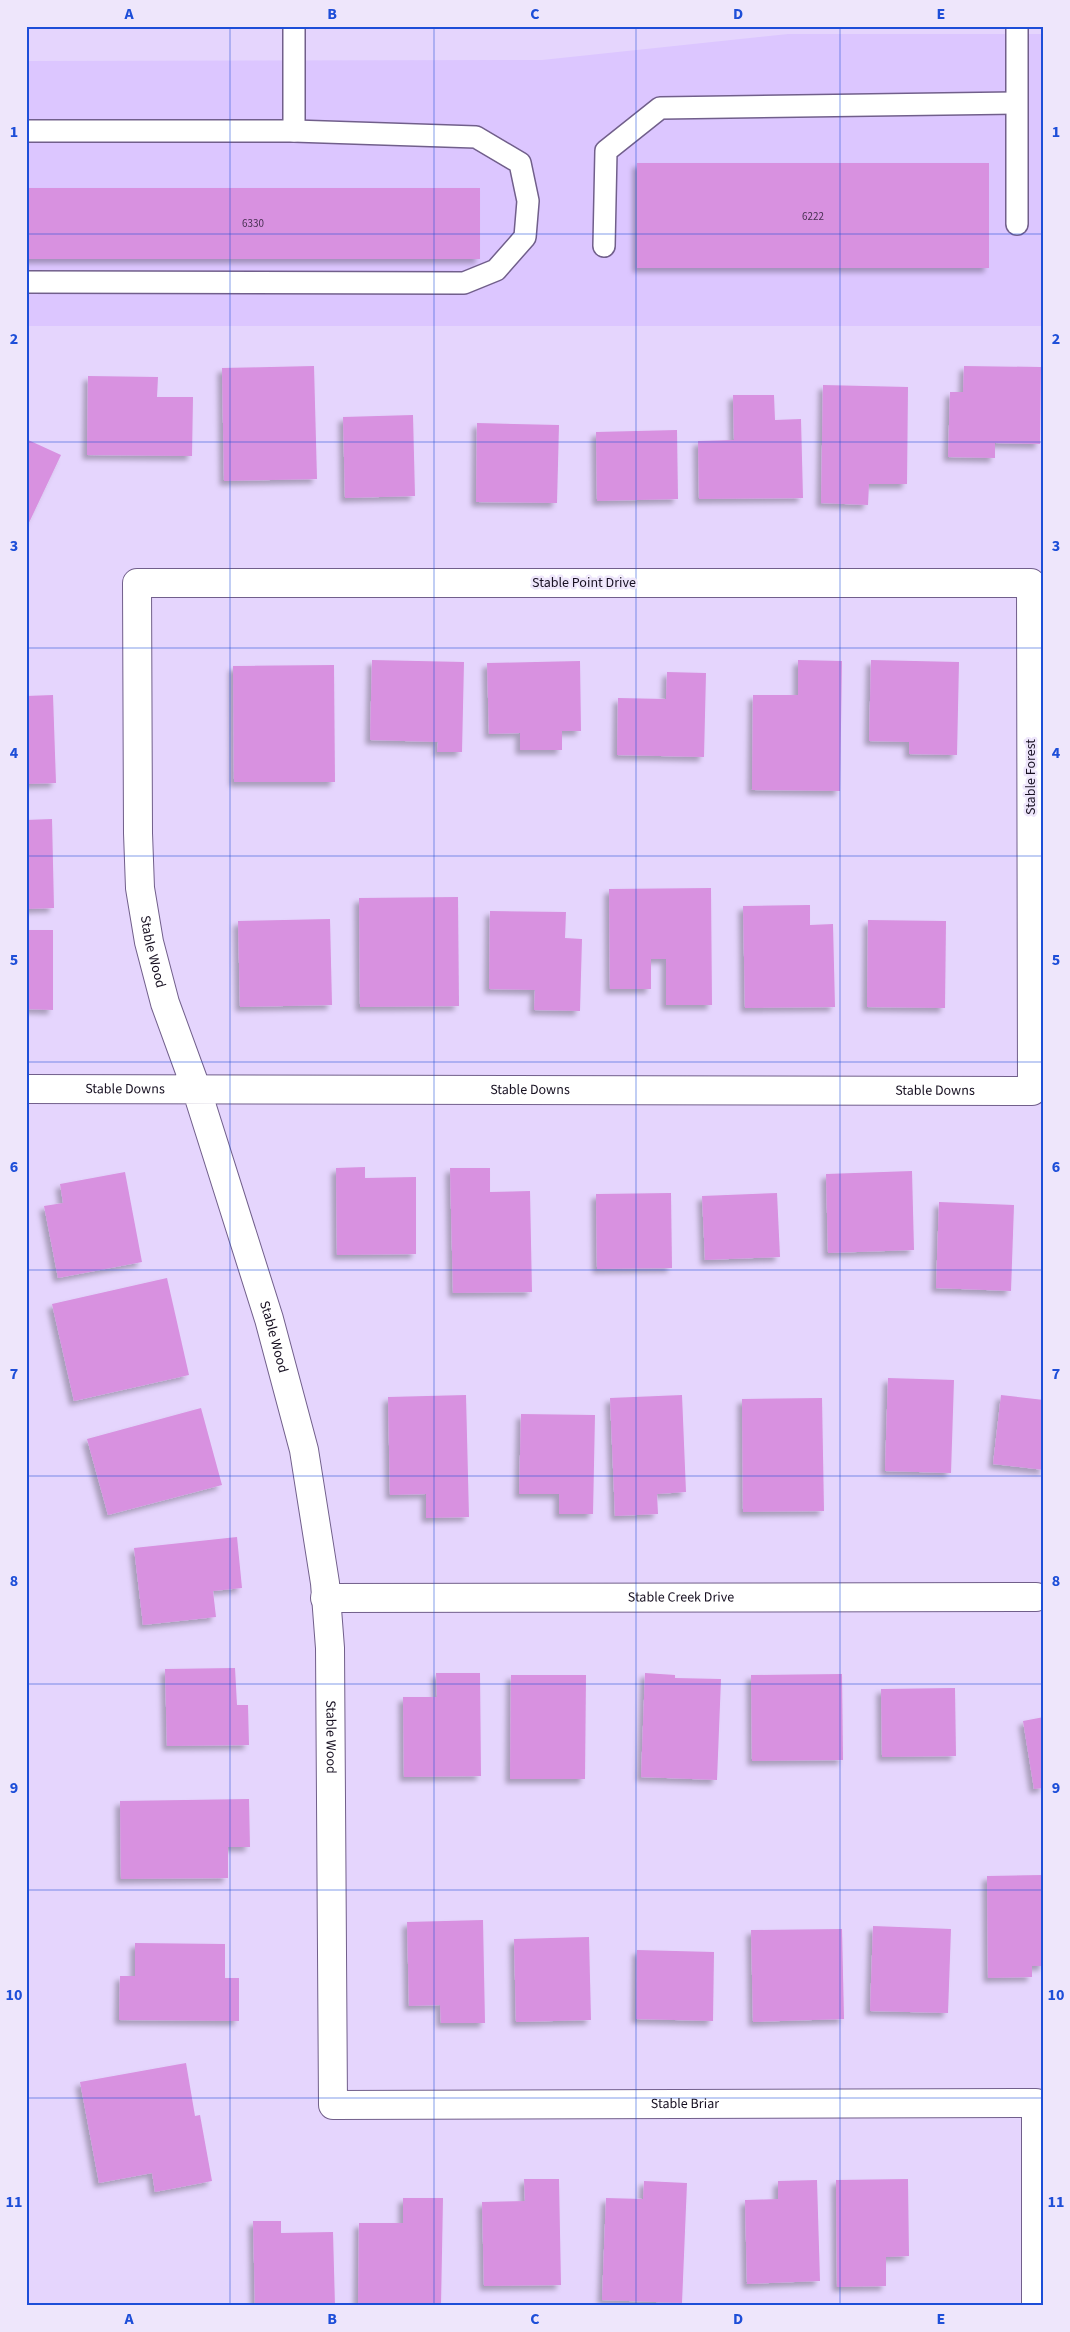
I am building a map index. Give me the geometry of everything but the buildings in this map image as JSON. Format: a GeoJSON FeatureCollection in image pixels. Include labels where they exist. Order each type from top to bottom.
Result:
{"type":"FeatureCollection","features":[{"type":"Feature","properties":{"kind":"street","name":"Stable Point Drive"},"geometry":{"type":"LineString","coordinates":[[137,584],[1030,584]]}},
{"type":"Feature","properties":{"kind":"street","name":"Stable Wood"},"geometry":{"type":"LineString","coordinates":[[137,584],[138,833],[140,888],[149,942],[165,1003],[196,1088],[269,1319],[304,1450],[325,1598],[330,1648],[333,2104]]}},
{"type":"Feature","properties":{"kind":"street","name":"Stable Forest"},"geometry":{"type":"LineString","coordinates":[[1030,584],[1032,1091]]}},
{"type":"Feature","properties":{"kind":"street","name":"Stable Downs"},"geometry":{"type":"LineString","coordinates":[[26,1089],[1032,1091]]}},
{"type":"Feature","properties":{"kind":"street","name":"Stable Creek Drive"},"geometry":{"type":"LineString","coordinates":[[325,1598],[1036,1597]]}},
{"type":"Feature","properties":{"kind":"street","name":"Stable Briar"},"geometry":{"type":"LineString","coordinates":[[333,2104],[1036,2103],[1036,2306]]}},
{"type":"Feature","properties":{"kind":"lane"},"geometry":{"type":"LineString","coordinates":[[294,26],[294,131]]}},
{"type":"Feature","properties":{"kind":"lane"},"geometry":{"type":"LineString","coordinates":[[1017,26],[1017,224]]}},
{"type":"Feature","properties":{"kind":"lane"},"geometry":{"type":"LineString","coordinates":[[604,246],[606,151],[660,108],[1016,103]]}},
{"type":"Feature","properties":{"kind":"lane"},"geometry":{"type":"LineString","coordinates":[[26,131],[294,131],[476,137],[520,163],[528,201],[525,237],[496,270],[464,283],[26,282]]}},
{"type":"Feature","properties":{"kind":"shaded area"},"geometry":{"type":"Polygon","coordinates":[[[788,34],[1044,34],[1044,326],[26,326],[26,61],[542,60],[788,34]]]}}]}
